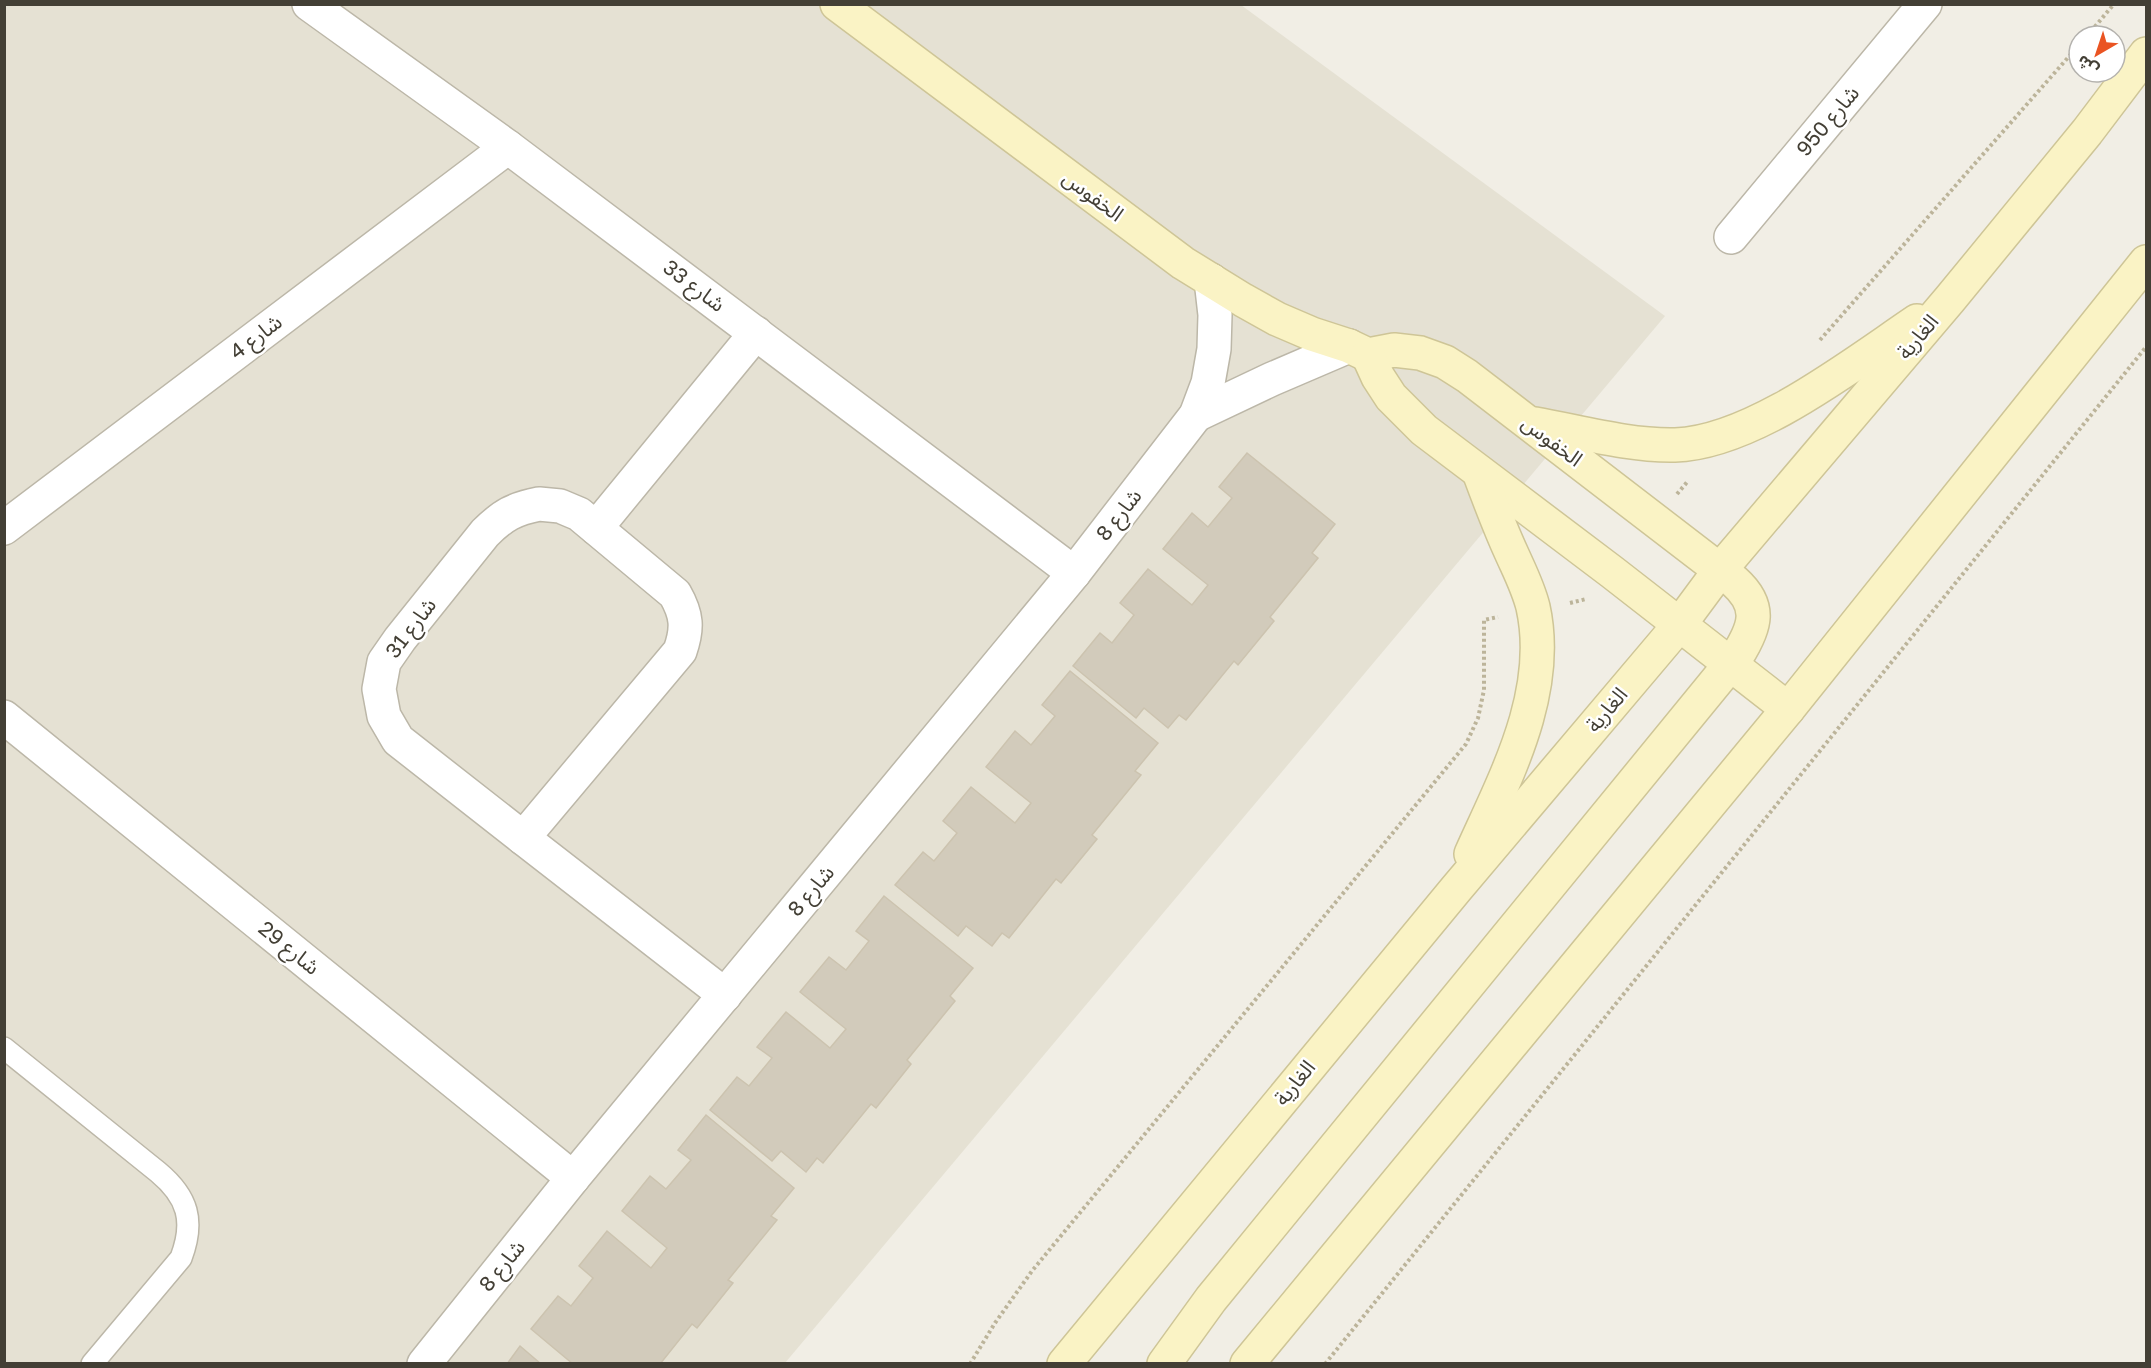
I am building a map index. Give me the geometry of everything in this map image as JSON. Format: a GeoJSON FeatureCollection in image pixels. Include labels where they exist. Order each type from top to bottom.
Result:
{"type":"FeatureCollection","features":[{"type":"Feature","properties":{"kind":"main road","name":"الخفوس"},"geometry":{"type":"LineString","coordinates":[[837,4],[1169,252],[1211,280],[1277,319],[1359,351],[1420,353],[1445,362],[1528,423],[1720,570],[1750,597],[1753,606],[1752,626],[1748,638],[1730,664]]}},
{"type":"Feature","properties":{"kind":"main road","name":"الغارية"},"geometry":{"type":"LineString","coordinates":[[1064,1364],[1456,888],[1680,624],[1720,570],[1950,299],[2087,132],[2146,54]]}},
{"type":"Feature","properties":{"kind":"main road"},"geometry":{"type":"LineString","coordinates":[[1247,1364],[1788,709],[2146,262]]}},
{"type":"Feature","properties":{"kind":"main road"},"geometry":{"type":"LineString","coordinates":[[1528,423],[1631,441],[1674,445],[1708,441],[1737,431],[1821,385],[1950,299]]}},
{"type":"Feature","properties":{"kind":"main road"},"geometry":{"type":"LineString","coordinates":[[1359,351],[1391,397],[1407,414],[1788,709]]}},
{"type":"Feature","properties":{"kind":"main road"},"geometry":{"type":"LineString","coordinates":[[1456,888],[1512,762],[1530,710],[1536,673],[1533,608],[1526,585],[1495,516],[1479,472]]}},
{"type":"Feature","properties":{"kind":"main road"},"geometry":{"type":"LineString","coordinates":[[1164,1364],[1218,1290],[1730,664]]}},
{"type":"Feature","properties":{"kind":"street","name":"شارع 33"},"geometry":{"type":"LineString","coordinates":[[309,4],[508,147],[1074,573]]}},
{"type":"Feature","properties":{"kind":"street","name":"شارع 950"},"geometry":{"type":"LineString","coordinates":[[1731,237],[1925,4]]}},
{"type":"Feature","properties":{"kind":"street","name":"شارع 4"},"geometry":{"type":"LineString","coordinates":[[4,528],[508,147]]}},
{"type":"Feature","properties":{"kind":"street","name":"شارع 8"},"geometry":{"type":"LineString","coordinates":[[424,1364],[573,1178],[1074,573],[1196,416],[1208,383],[1214,349],[1215,315],[1211,280]]}},
{"type":"Feature","properties":{"kind":"street"},"geometry":{"type":"LineString","coordinates":[[596,528],[756,333]]}},
{"type":"Feature","properties":{"kind":"street","name":"شارع 8"},"geometry":{"type":"LineString","coordinates":[[1196,416],[1272,379],[1359,351]]}},
{"type":"Feature","properties":{"kind":"street","name":"شارع 31"},"geometry":{"type":"LineString","coordinates":[[523,838],[680,651],[685,637],[684,614],[675,594],[579,514],[560,506],[539,504],[518,508],[500,518],[485,533],[384,662],[379,689],[384,716],[398,740],[523,838],[725,995]]}},
{"type":"Feature","properties":{"kind":"street","name":"شارع 29"},"geometry":{"type":"LineString","coordinates":[[4,717],[573,1178]]}},
{"type":"Feature","properties":{"kind":"lane"},"geometry":{"type":"LineString","coordinates":[[4,1048],[158,1172],[173,1185],[184,1201],[189,1220],[188,1240],[181,1258],[92,1364]]}},
{"type":"Feature","properties":{"kind":"path"},"geometry":{"type":"LineString","coordinates":[[2096,24],[2114,4]]}},
{"type":"Feature","properties":{"kind":"path"},"geometry":{"type":"LineString","coordinates":[[1819,341],[2067,59]]}},
{"type":"Feature","properties":{"kind":"path"},"geometry":{"type":"LineString","coordinates":[[1325,1364],[2146,347]]}},
{"type":"Feature","properties":{"kind":"path"},"geometry":{"type":"LineString","coordinates":[[970,1364],[995,1323],[1032,1271],[1466,744],[1478,718],[1484,690],[1484,620],[1533,608]]}},
{"type":"Feature","properties":{"kind":"shaded area"},"geometry":{"type":"Polygon","coordinates":[[[5,5],[1241,5],[1665,316],[785,1363],[5,1364],[5,5]]]}},
{"type":"Feature","properties":{"kind":"building"},"geometry":{"type":"Polygon","coordinates":[[[1247,453],[1335,524],[1312,553],[1318,558],[1270,617],[1274,621],[1238,665],[1234,661],[1186,720],[1179,715],[1168,728],[1144,708],[1136,718],[1073,666],[1100,633],[1112,643],[1134,615],[1120,603],[1148,569],[1192,605],[1208,585],[1163,549],[1192,513],[1208,527],[1232,498],[1219,487],[1247,453]]]}},
{"type":"Feature","properties":{"kind":"building"},"geometry":{"type":"Polygon","coordinates":[[[1070,671],[1158,743],[1135,771],[1141,775],[1092,835],[1097,839],[1061,883],[1056,879],[1009,938],[1002,933],[992,946],[966,926],[958,936],[895,885],[923,852],[934,861],[957,833],[943,821],[971,787],[1015,823],[1031,803],[986,767],[1015,731],[1031,745],[1055,716],[1042,705],[1070,671]]]}},
{"type":"Feature","properties":{"kind":"building"},"geometry":{"type":"Polygon","coordinates":[[[884,896],[973,968],[950,996],[955,1001],[907,1060],[911,1064],[876,1108],[871,1104],[823,1163],[817,1158],[806,1172],[781,1151],[772,1161],[710,1110],[737,1077],[749,1086],[772,1058],[757,1047],[786,1012],[830,1048],[846,1029],[800,992],[829,957],[846,970],[869,941],[856,931],[884,896]]]}},
{"type":"Feature","properties":{"kind":"building"},"geometry":{"type":"Polygon","coordinates":[[[706,1115],[794,1188],[771,1216],[777,1220],[728,1280],[733,1283],[697,1328],[692,1324],[660,1364],[573,1364],[531,1329],[558,1296],[571,1306],[593,1278],[579,1266],[607,1231],[651,1268],[667,1248],[622,1211],[650,1176],[666,1189],[691,1160],[678,1150],[706,1115]]]}},
{"type":"Feature","properties":{"kind":"building"},"geometry":{"type":"Polygon","coordinates":[[[520,1346],[541,1364],[507,1364],[520,1346]]]}}]}
